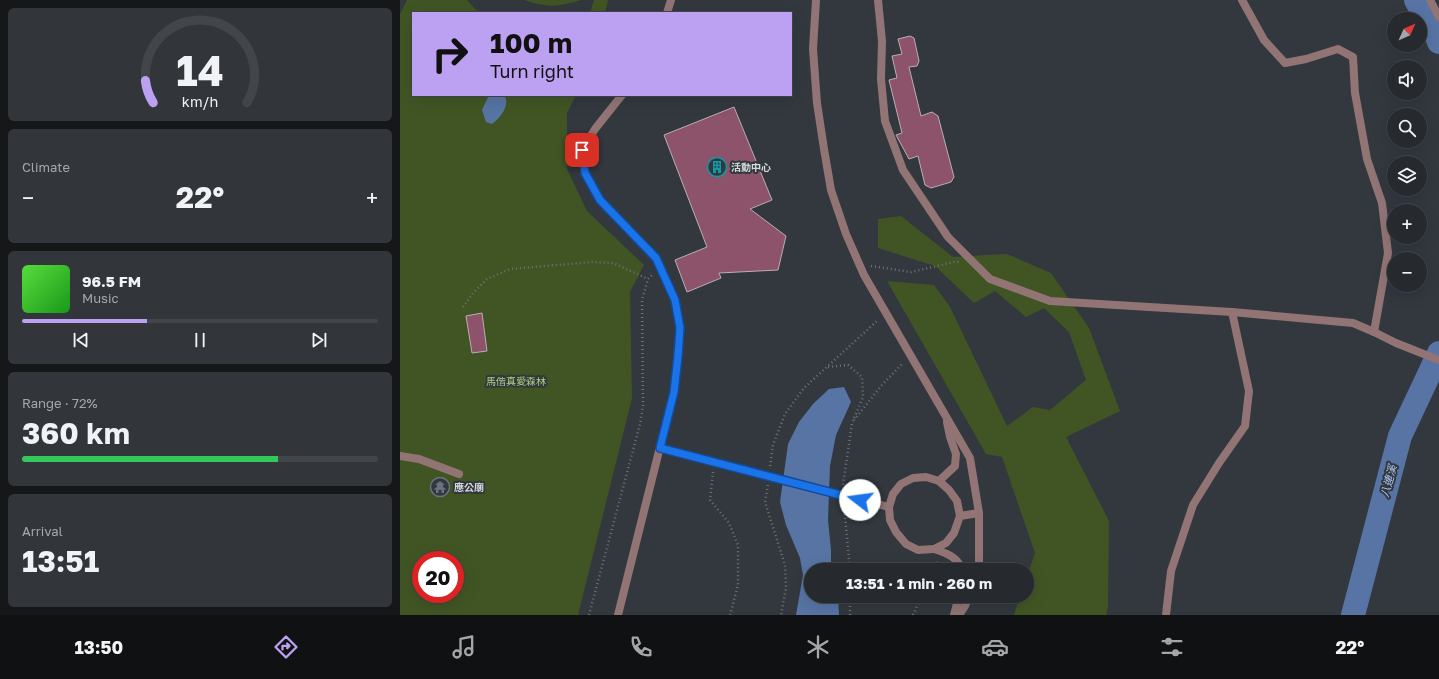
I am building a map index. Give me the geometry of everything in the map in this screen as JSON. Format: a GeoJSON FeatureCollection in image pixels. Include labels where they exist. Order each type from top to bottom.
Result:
{"type":"FeatureCollection","features":[{"type":"Feature","properties":{"kind":"lane"},"geometry":{"type":"LineString","coordinates":[[667,12],[671,0]]}},
{"type":"Feature","properties":{"kind":"lane"},"geometry":{"type":"LineString","coordinates":[[816,0],[814,49],[817,103],[832,190],[846,234],[864,275],[970,458],[979,513],[979,563]]}},
{"type":"Feature","properties":{"kind":"lane"},"geometry":{"type":"LineString","coordinates":[[878,0],[882,41],[881,79],[885,121],[903,170],[948,237],[990,279],[1050,301],[1232,312],[1353,324],[1439,360]]}},
{"type":"Feature","properties":{"kind":"lane"},"geometry":{"type":"LineString","coordinates":[[1242,0],[1264,40],[1285,63],[1306,59],[1338,49],[1353,58],[1356,93],[1367,160],[1382,203],[1388,253],[1374,332]]}},
{"type":"Feature","properties":{"kind":"lane"},"geometry":{"type":"LineString","coordinates":[[1430,0],[1439,17]]}},
{"type":"Feature","properties":{"kind":"lane"},"geometry":{"type":"LineString","coordinates":[[618,615],[674,392],[680,328],[675,300],[656,258],[600,200],[585,173],[582,150],[595,129],[621,96]]}},
{"type":"Feature","properties":{"kind":"lane"},"geometry":{"type":"LineString","coordinates":[[1166,615],[1171,571],[1193,506],[1219,463],[1245,426],[1249,391],[1232,312]]}},
{"type":"Feature","properties":{"kind":"lane"},"geometry":{"type":"LineString","coordinates":[[939,481],[955,466],[956,454],[944,414]]}},
{"type":"Feature","properties":{"kind":"lane"},"geometry":{"type":"LineString","coordinates":[[660,448],[889,507]]}},
{"type":"Feature","properties":{"kind":"lane"},"geometry":{"type":"LineString","coordinates":[[400,456],[419,459],[459,474]]}},
{"type":"Feature","properties":{"kind":"lane"},"geometry":{"type":"LineString","coordinates":[[934,549],[946,543],[954,533],[960,516],[957,501],[949,490],[939,481],[926,477],[913,478],[901,484],[893,494],[889,507],[890,520],[896,532],[906,544],[918,550],[934,549],[947,553],[960,563]]}},
{"type":"Feature","properties":{"kind":"lane"},"geometry":{"type":"LineString","coordinates":[[960,516],[979,513]]}},
{"type":"Feature","properties":{"kind":"lane"},"geometry":{"type":"LineString","coordinates":[[954,615],[957,603]]}},
{"type":"Feature","properties":{"kind":"lane"},"geometry":{"type":"LineString","coordinates":[[959,615],[966,603]]}},
{"type":"Feature","properties":{"kind":"path"},"geometry":{"type":"LineString","coordinates":[[464,307],[472,293],[486,279],[510,269],[592,262],[613,263],[648,279]]}},
{"type":"Feature","properties":{"kind":"path"},"geometry":{"type":"LineString","coordinates":[[859,264],[882,269],[911,272],[954,262],[973,262]]}},
{"type":"Feature","properties":{"kind":"path"},"geometry":{"type":"LineString","coordinates":[[589,615],[640,424],[643,405],[642,300],[648,279],[660,269]]}},
{"type":"Feature","properties":{"kind":"path"},"geometry":{"type":"LineString","coordinates":[[843,490],[852,423],[863,397],[862,378],[848,365],[828,367],[886,313]]}},
{"type":"Feature","properties":{"kind":"path"},"geometry":{"type":"LineString","coordinates":[[852,423],[882,385],[910,356]]}},
{"type":"Feature","properties":{"kind":"path"},"geometry":{"type":"LineString","coordinates":[[714,462],[710,500],[729,523],[738,545],[738,585],[730,615]]}},
{"type":"Feature","properties":{"kind":"path"},"geometry":{"type":"LineString","coordinates":[[844,504],[849,563]]}},
{"type":"Feature","properties":{"kind":"path"},"geometry":{"type":"LineString","coordinates":[[850,603],[850,615]]}},
{"type":"Feature","properties":{"kind":"path"},"geometry":{"type":"LineString","coordinates":[[913,615],[919,603]]}},
{"type":"Feature","properties":{"kind":"green space","name":"馬偕真愛森林"},"geometry":{"type":"Polygon","coordinates":[[[407,0],[467,0],[476,10],[482,12],[412,12],[412,96],[576,96],[567,113],[567,169],[587,211],[644,265],[630,292],[632,398],[578,615],[400,615],[400,14],[407,0]]]}},
{"type":"Feature","properties":{"kind":"green space"},"geometry":{"type":"Polygon","coordinates":[[[524,0],[581,0],[552,6],[524,0]]]}},
{"type":"Feature","properties":{"kind":"green space"},"geometry":{"type":"Polygon","coordinates":[[[594,0],[608,0],[605,12],[590,12],[594,0]]]}},
{"type":"Feature","properties":{"kind":"green space"},"geometry":{"type":"Polygon","coordinates":[[[901,216],[953,257],[1007,254],[1051,273],[1089,328],[1120,411],[1066,437],[1109,521],[1108,607],[1106,615],[1014,615],[1018,603],[1034,603],[1034,563],[1032,563],[1035,553],[1002,457],[986,454],[887,281],[934,285],[950,307],[1007,426],[1033,407],[1050,410],[1086,380],[1069,332],[1044,308],[1026,317],[995,291],[974,303],[935,266],[878,248],[878,219],[901,216]]]}},
{"type":"Feature","properties":{"kind":"water"},"geometry":{"type":"Polygon","coordinates":[[[489,96],[504,96],[506,103],[504,111],[492,124],[486,122],[482,110],[489,96]]]}},
{"type":"Feature","properties":{"kind":"water"},"geometry":{"type":"Polygon","coordinates":[[[844,387],[851,402],[836,435],[830,466],[828,520],[831,563],[804,563],[804,603],[838,603],[839,615],[796,615],[803,575],[800,558],[786,525],[780,502],[788,444],[799,422],[813,404],[829,389],[844,387]]]}},
{"type":"Feature","properties":{"kind":"building"},"geometry":{"type":"Polygon","coordinates":[[[910,36],[914,38],[919,61],[917,66],[909,67],[921,116],[932,112],[938,116],[954,177],[951,182],[931,188],[925,185],[918,156],[909,159],[896,135],[902,133],[889,80],[897,78],[892,56],[902,54],[898,39],[910,36]]]}},
{"type":"Feature","properties":{"kind":"building","name":"活動中心"},"geometry":{"type":"Polygon","coordinates":[[[734,107],[772,200],[750,209],[786,236],[778,270],[719,273],[721,278],[687,292],[675,260],[707,247],[664,135],[734,107]]]}},
{"type":"Feature","properties":{"kind":"building"},"geometry":{"type":"Polygon","coordinates":[[[482,313],[487,351],[472,353],[466,316],[482,313]]]}},
{"type":"Feature","properties":{"kind":"waterway","name":"八連溪"},"geometry":{"type":"LineString","coordinates":[[1416,0],[1439,42]]}},
{"type":"Feature","properties":{"kind":"waterway","name":"八連溪"},"geometry":{"type":"LineString","coordinates":[[1353,615],[1400,436],[1439,353]]}},
{"type":"Feature","properties":{"kind":"place","name":"活動中心"},"geometry":{"type":"Point","coordinates":[717,167]}},
{"type":"Feature","properties":{"kind":"place","name":"應公廟"},"geometry":{"type":"Point","coordinates":[440,487]}},
{"type":"Feature","properties":{"kind":"route"},"geometry":{"type":"LineString","coordinates":[[582,150],[585,173],[600,200],[656,258],[675,300],[680,328],[678,356],[674,392],[660,448],[860,500]]}}]}
